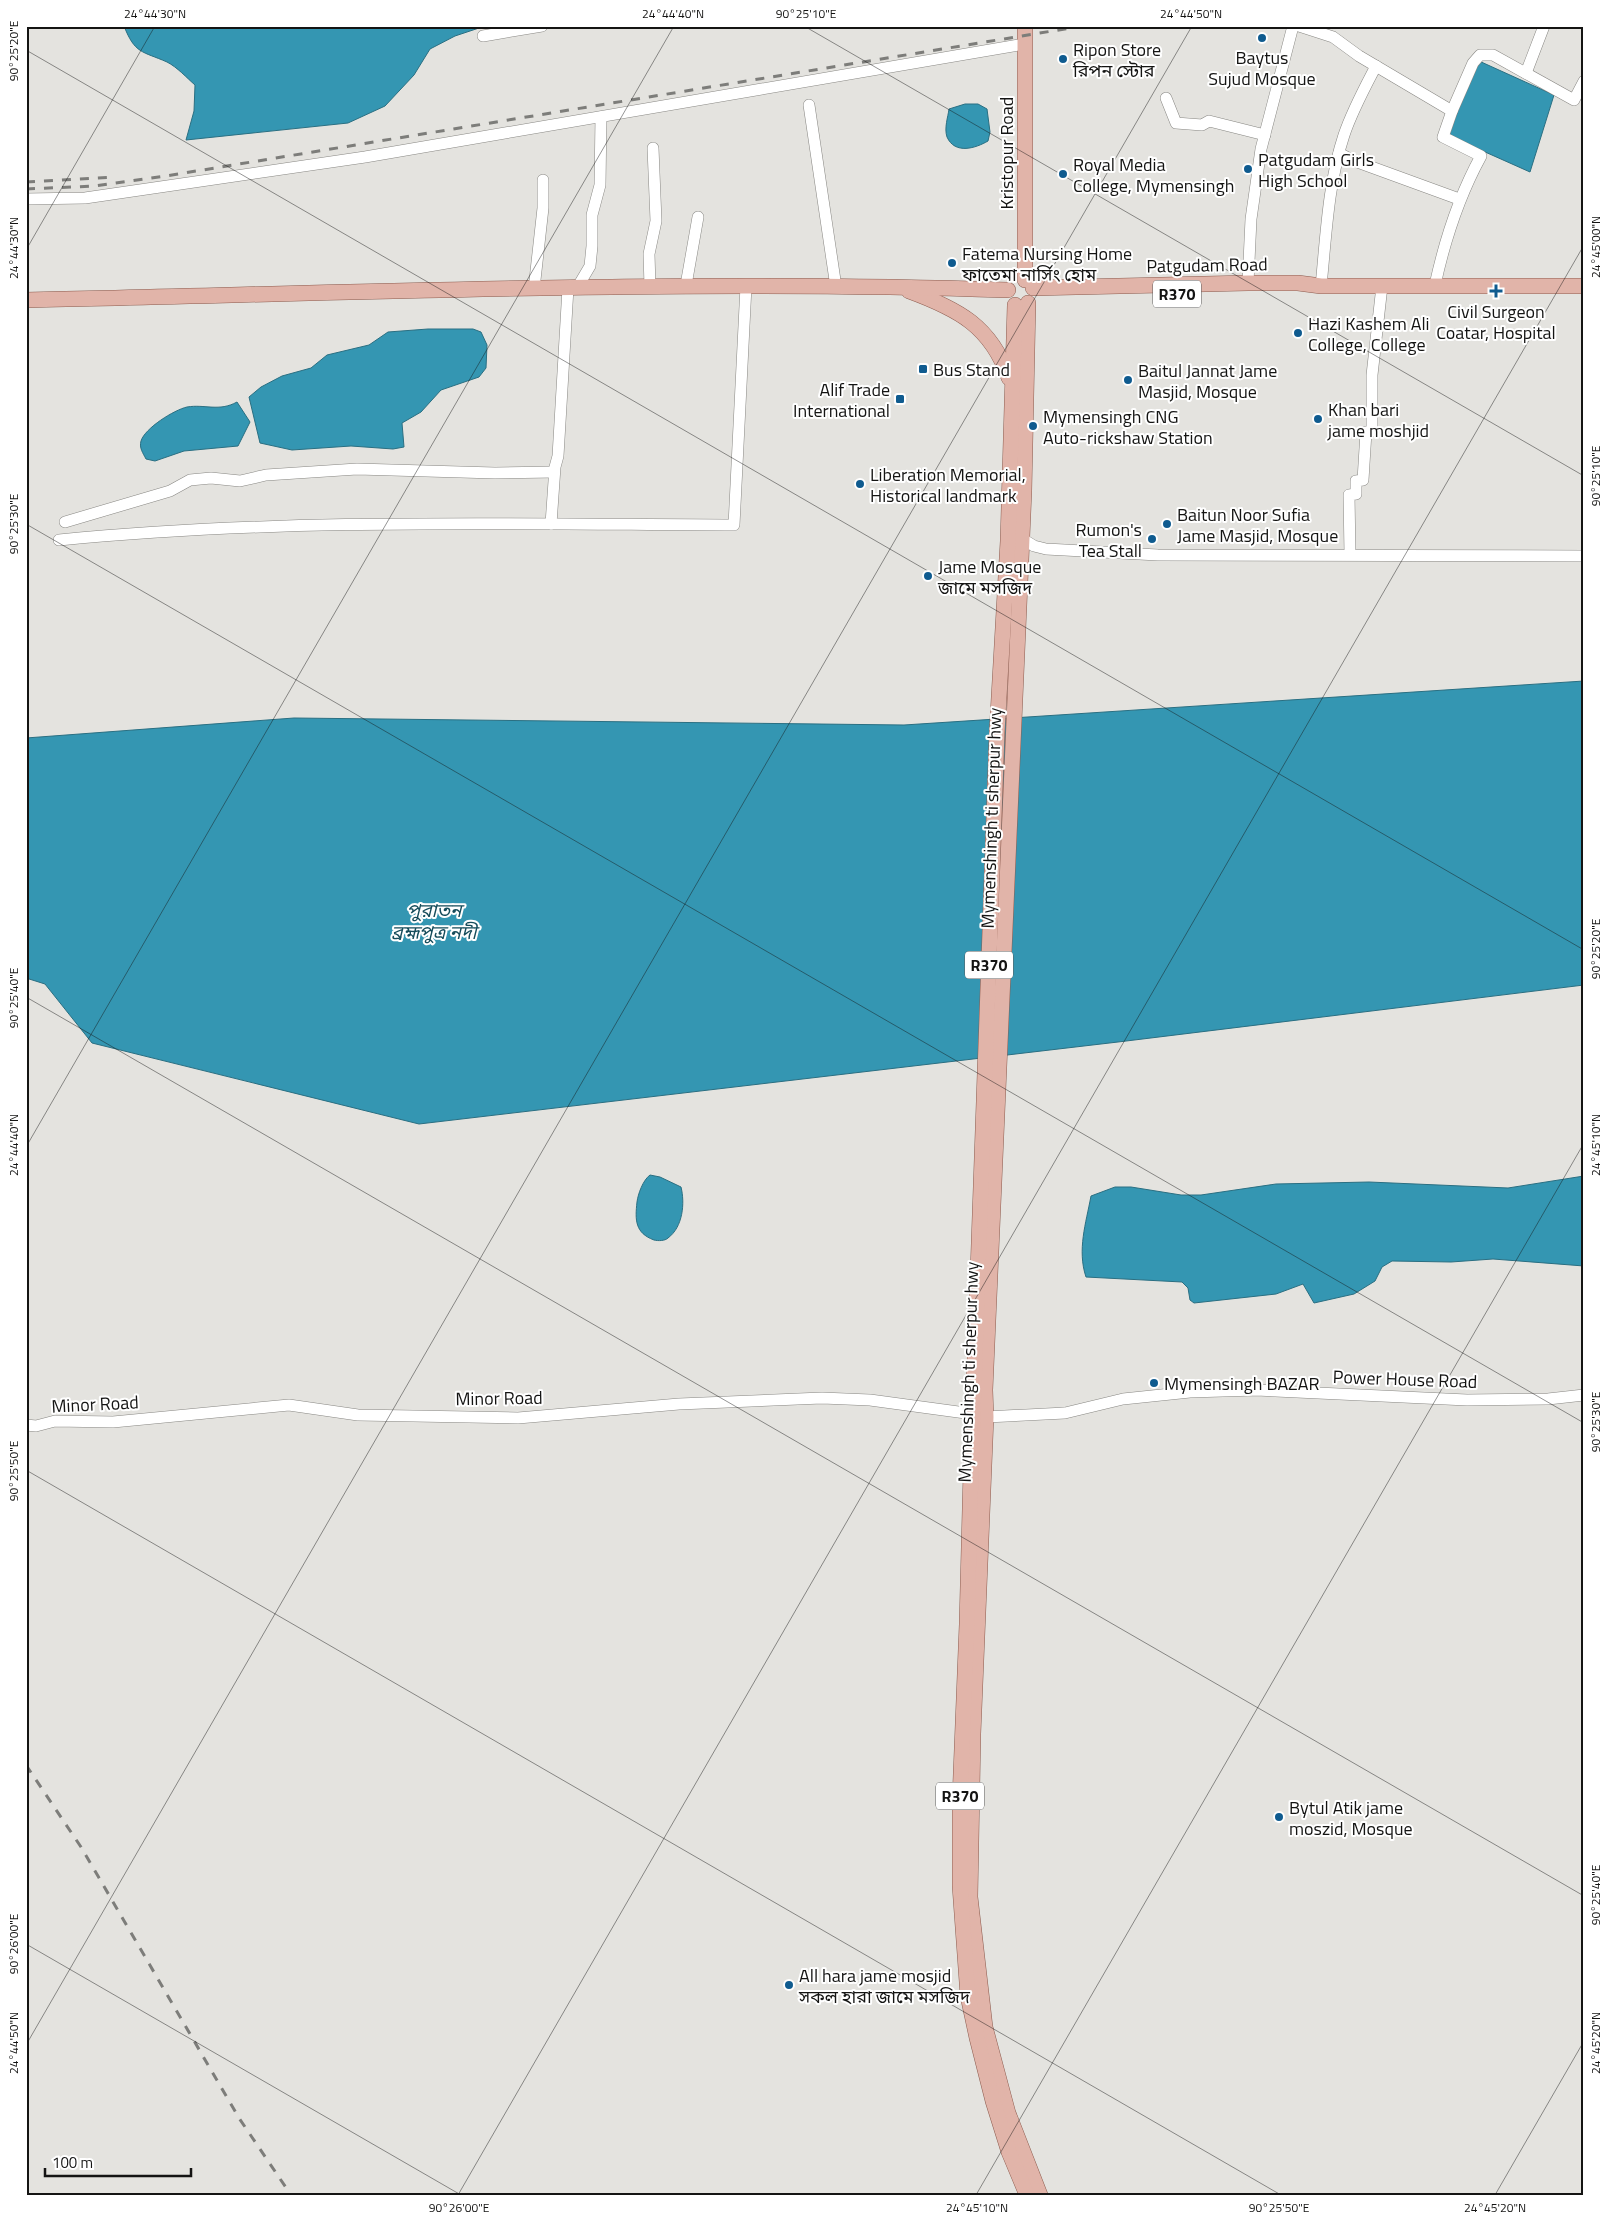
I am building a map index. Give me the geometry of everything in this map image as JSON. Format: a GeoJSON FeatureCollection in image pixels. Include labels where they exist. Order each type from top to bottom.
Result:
{"type":"FeatureCollection","features":[{"type":"Feature","properties":{"kind":"main road","name":"Kristopur Road"},"geometry":{"type":"LineString","coordinates":[[1017,540],[1027,295],[1025,26]]}},
{"type":"Feature","properties":{"kind":"main road"},"geometry":{"type":"LineString","coordinates":[[26,300],[686,285],[896,286],[1008,290],[1017,280],[1027,295]]}},
{"type":"Feature","properties":{"kind":"main road","name":"Patgudam Road"},"geometry":{"type":"LineString","coordinates":[[1027,295],[1248,283],[1321,286],[1584,286]]}},
{"type":"Feature","properties":{"kind":"main road"},"geometry":{"type":"LineString","coordinates":[[896,286],[945,305],[973,323],[998,352],[1012,387]]}},
{"type":"Feature","properties":{"kind":"main road","name":"Patgudam Road"},"geometry":{"type":"LineString","coordinates":[[1027,295],[1298,291],[1321,286]]}},
{"type":"Feature","properties":{"kind":"main road","name":"Kristopur Road"},"geometry":{"type":"LineString","coordinates":[[1017,540],[1012,387],[1027,295]]}},
{"type":"Feature","properties":{"kind":"main road","name":"Mymenshingh ti sherpur hwy"},"geometry":{"type":"LineString","coordinates":[[1017,540],[980,1390],[970,1896],[985,2027],[1008,2112],[1040,2195]]}},
{"type":"Feature","properties":{"kind":"main road","name":"Mymenshingh ti sherpur hwy"},"geometry":{"type":"LineString","coordinates":[[980,1415],[967,1624],[960,1799],[961,1921],[968,1996],[977,2038],[993,2101],[1009,2152],[1026,2195]]}},
{"type":"Feature","properties":{"kind":"street"},"geometry":{"type":"LineString","coordinates":[[483,36],[542,26]]}},
{"type":"Feature","properties":{"kind":"street"},"geometry":{"type":"LineString","coordinates":[[1248,283],[1251,219],[1265,135],[1294,26]]}},
{"type":"Feature","properties":{"kind":"street"},"geometry":{"type":"LineString","coordinates":[[1299,26],[1333,37],[1376,66],[1452,111]]}},
{"type":"Feature","properties":{"kind":"street"},"geometry":{"type":"LineString","coordinates":[[1526,73],[1544,26]]}},
{"type":"Feature","properties":{"kind":"street"},"geometry":{"type":"LineString","coordinates":[[26,199],[85,198],[218,179],[601,117],[1025,44]]}},
{"type":"Feature","properties":{"kind":"street"},"geometry":{"type":"LineString","coordinates":[[1435,286],[1443,249],[1459,199],[1481,156],[1443,137],[1473,63],[1480,55],[1493,55],[1574,100],[1584,81]]}},
{"type":"Feature","properties":{"kind":"street"},"geometry":{"type":"LineString","coordinates":[[1321,286],[1328,215],[1340,153],[1354,110],[1376,66]]}},
{"type":"Feature","properties":{"kind":"street"},"geometry":{"type":"LineString","coordinates":[[1166,98],[1176,123],[1202,125],[1209,121],[1265,135]]}},
{"type":"Feature","properties":{"kind":"street"},"geometry":{"type":"LineString","coordinates":[[809,105],[836,287]]}},
{"type":"Feature","properties":{"kind":"street"},"geometry":{"type":"LineString","coordinates":[[551,524],[554,472],[558,456],[572,288],[590,266],[592,215],[600,185],[601,117]]}},
{"type":"Feature","properties":{"kind":"street"},"geometry":{"type":"LineString","coordinates":[[650,286],[649,254],[656,221],[654,148]]}},
{"type":"Feature","properties":{"kind":"street"},"geometry":{"type":"LineString","coordinates":[[1340,153],[1352,160],[1459,199]]}},
{"type":"Feature","properties":{"kind":"street"},"geometry":{"type":"LineString","coordinates":[[534,289],[543,208],[543,180]]}},
{"type":"Feature","properties":{"kind":"street"},"geometry":{"type":"LineString","coordinates":[[686,285],[698,217]]}},
{"type":"Feature","properties":{"kind":"street"},"geometry":{"type":"LineString","coordinates":[[59,540],[124,533],[290,524],[734,524],[746,286]]}},
{"type":"Feature","properties":{"kind":"street"},"geometry":{"type":"LineString","coordinates":[[1350,554],[1349,495],[1356,494],[1356,481],[1363,480],[1366,432],[1372,431],[1372,374],[1382,286]]}},
{"type":"Feature","properties":{"kind":"street"},"geometry":{"type":"LineString","coordinates":[[64,522],[170,491],[190,480],[211,478],[240,480],[266,475],[357,469],[495,473],[554,472]]}},
{"type":"Feature","properties":{"kind":"street"},"geometry":{"type":"LineString","coordinates":[[1017,540],[1046,549],[1158,555],[1584,556]]}},
{"type":"Feature","properties":{"kind":"street","name":"Power House Road"},"geometry":{"type":"LineString","coordinates":[[980,1415],[1065,1413],[1122,1398],[1190,1392],[1256,1390],[1467,1400],[1548,1399],[1584,1395]]}},
{"type":"Feature","properties":{"kind":"street","name":"Minor Road"},"geometry":{"type":"LineString","coordinates":[[26,1425],[55,1421],[114,1422],[289,1405],[358,1414],[518,1418],[679,1404],[822,1398],[870,1400],[980,1415]]}},
{"type":"Feature","properties":{"kind":"water"},"geometry":{"type":"Polygon","coordinates":[[[124,26],[479,26],[479,28],[455,36],[430,49],[414,75],[385,106],[348,123],[186,140],[194,111],[195,85],[171,64],[136,47],[124,26]]]}},
{"type":"Feature","properties":{"kind":"water"},"geometry":{"type":"Polygon","coordinates":[[[1479,61],[1554,95],[1530,172],[1447,135],[1479,61]]]}},
{"type":"Feature","properties":{"kind":"water"},"geometry":{"type":"Polygon","coordinates":[[[965,104],[978,104],[987,109],[990,132],[988,141],[972,148],[955,146],[947,137],[946,123],[949,109],[965,104]]]}},
{"type":"Feature","properties":{"kind":"water"},"geometry":{"type":"Polygon","coordinates":[[[428,329],[473,329],[481,332],[487,345],[486,368],[479,377],[441,390],[421,412],[402,423],[404,447],[393,449],[351,446],[292,450],[260,443],[249,397],[261,387],[282,376],[311,368],[327,355],[369,345],[388,332],[428,329]]]}},
{"type":"Feature","properties":{"kind":"water"},"geometry":{"type":"Polygon","coordinates":[[[237,402],[250,422],[238,446],[184,451],[155,461],[146,459],[141,448],[141,441],[154,425],[168,416],[187,407],[224,407],[237,402]]]}},
{"type":"Feature","properties":{"kind":"water","name":"পুরাতন ব্রহ্মপুত্র নদী"},"geometry":{"type":"Polygon","coordinates":[[[1584,681],[1584,985],[419,1124],[92,1043],[45,984],[26,978],[26,738],[294,718],[904,725],[1584,681]]]}},
{"type":"Feature","properties":{"kind":"water"},"geometry":{"type":"Polygon","coordinates":[[[650,1175],[660,1177],[681,1187],[683,1200],[682,1214],[677,1228],[667,1239],[659,1241],[643,1234],[636,1220],[638,1195],[647,1177],[650,1175]]]}},
{"type":"Feature","properties":{"kind":"water"},"geometry":{"type":"Polygon","coordinates":[[[1584,1176],[1584,1266],[1493,1259],[1451,1262],[1392,1261],[1382,1267],[1375,1281],[1354,1294],[1314,1303],[1303,1284],[1276,1294],[1194,1303],[1190,1300],[1188,1288],[1182,1282],[1086,1277],[1083,1267],[1083,1236],[1091,1196],[1115,1187],[1131,1187],[1181,1195],[1201,1195],[1276,1184],[1369,1182],[1508,1188],[1584,1176]]]}},
{"type":"Feature","properties":{"kind":"railway"},"geometry":{"type":"LineString","coordinates":[[26,189],[95,186],[172,175],[1083,26]]}},
{"type":"Feature","properties":{"kind":"railway"},"geometry":{"type":"LineString","coordinates":[[26,182],[115,177]]}},
{"type":"Feature","properties":{"kind":"railway"},"geometry":{"type":"LineString","coordinates":[[26,1765],[81,1847],[239,2118],[291,2195]]}},
{"type":"Feature","properties":{"kind":"place","name":"Baytus Sujud Mosque"},"geometry":{"type":"Point","coordinates":[1262,38]}},
{"type":"Feature","properties":{"kind":"place","name":"Ripon Store রিপন স্টোর"},"geometry":{"type":"Point","coordinates":[1063,59]}},
{"type":"Feature","properties":{"kind":"place","name":"Patgudam Girls High School"},"geometry":{"type":"Point","coordinates":[1248,169]}},
{"type":"Feature","properties":{"kind":"place","name":"Royal Media College, Mymensingh"},"geometry":{"type":"Point","coordinates":[1063,174]}},
{"type":"Feature","properties":{"kind":"place","name":"Fatema Nursing Home ফাতেমা নার্সিং হোম"},"geometry":{"type":"Point","coordinates":[952,263]}},
{"type":"Feature","properties":{"kind":"place","name":"Civil Surgeon Coatar, Hospital"},"geometry":{"type":"Point","coordinates":[1496,291]}},
{"type":"Feature","properties":{"kind":"place","name":"Hazi Kashem Ali College, College"},"geometry":{"type":"Point","coordinates":[1298,333]}},
{"type":"Feature","properties":{"kind":"place","name":"Bus Stand"},"geometry":{"type":"Point","coordinates":[923,369]}},
{"type":"Feature","properties":{"kind":"place","name":"Baitul Jannat Jame Masjid, Mosque"},"geometry":{"type":"Point","coordinates":[1128,380]}},
{"type":"Feature","properties":{"kind":"place","name":"Alif Trade International"},"geometry":{"type":"Point","coordinates":[900,399]}},
{"type":"Feature","properties":{"kind":"place","name":"Khan bari jame moshjid"},"geometry":{"type":"Point","coordinates":[1318,419]}},
{"type":"Feature","properties":{"kind":"place","name":"Mymensingh CNG Auto-rickshaw Station"},"geometry":{"type":"Point","coordinates":[1033,426]}},
{"type":"Feature","properties":{"kind":"place","name":"Liberation Memorial, Historical landmark"},"geometry":{"type":"Point","coordinates":[860,484]}},
{"type":"Feature","properties":{"kind":"place","name":"Baitun Noor Sufia Jame Masjid, Mosque"},"geometry":{"type":"Point","coordinates":[1167,524]}},
{"type":"Feature","properties":{"kind":"place","name":"Rumon's Tea Stall"},"geometry":{"type":"Point","coordinates":[1152,539]}},
{"type":"Feature","properties":{"kind":"place","name":"Jame Mosque জামে মসজিদ"},"geometry":{"type":"Point","coordinates":[928,576]}},
{"type":"Feature","properties":{"kind":"place","name":"Mymensingh BAZAR"},"geometry":{"type":"Point","coordinates":[1154,1383]}},
{"type":"Feature","properties":{"kind":"place","name":"Bytul Atik jame moszid, Mosque"},"geometry":{"type":"Point","coordinates":[1279,1817]}},
{"type":"Feature","properties":{"kind":"place","name":"All hara jame mosjid সকল হারা জামে মসজিদ"},"geometry":{"type":"Point","coordinates":[789,1985]}}]}
